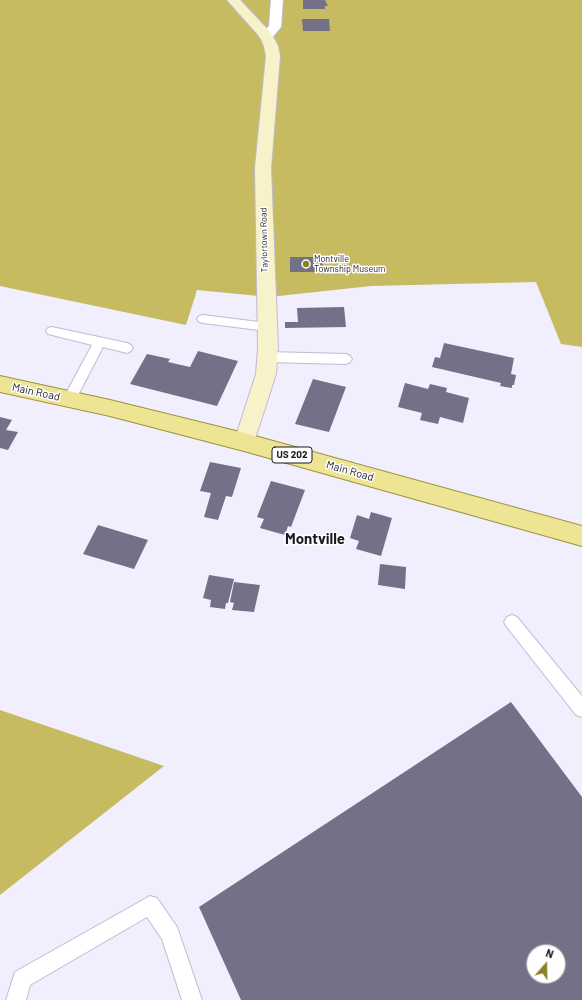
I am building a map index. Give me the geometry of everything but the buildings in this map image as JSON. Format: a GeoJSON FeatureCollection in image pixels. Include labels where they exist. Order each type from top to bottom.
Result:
{"type":"FeatureCollection","features":[{"type":"Feature","properties":{"kind":"main road","name":"Main Road"},"geometry":{"type":"LineString","coordinates":[[0,384],[69,399],[244,442],[582,536]]}},
{"type":"Feature","properties":{"kind":"street","name":"Taylortown Road"},"geometry":{"type":"LineString","coordinates":[[233,0],[266,36],[271,46],[273,56],[263,168],[267,327],[266,374],[244,442]]}},
{"type":"Feature","properties":{"kind":"street"},"geometry":{"type":"LineString","coordinates":[[266,36],[275,27],[277,0]]}},
{"type":"Feature","properties":{"kind":"lane"},"geometry":{"type":"LineString","coordinates":[[204,319],[267,327]]}},
{"type":"Feature","properties":{"kind":"lane"},"geometry":{"type":"LineString","coordinates":[[52,331],[127,348]]}},
{"type":"Feature","properties":{"kind":"lane"},"geometry":{"type":"LineString","coordinates":[[69,399],[100,341]]}},
{"type":"Feature","properties":{"kind":"lane"},"geometry":{"type":"LineString","coordinates":[[267,357],[346,358]]}},
{"type":"Feature","properties":{"kind":"lane"},"geometry":{"type":"LineString","coordinates":[[512,622],[582,709]]}},
{"type":"Feature","properties":{"kind":"lane"},"geometry":{"type":"LineString","coordinates":[[16,1000],[22,979],[150,905],[170,934],[192,1000]]}},
{"type":"Feature","properties":{"kind":"shaded area"},"geometry":{"type":"Polygon","coordinates":[[[0,0],[582,0],[582,347],[561,344],[536,282],[371,286],[269,297],[197,290],[186,325],[0,286],[0,0]]]}},
{"type":"Feature","properties":{"kind":"shaded area"},"geometry":{"type":"Polygon","coordinates":[[[0,710],[164,766],[0,895],[0,710]]]}},
{"type":"Feature","properties":{"kind":"place","name":"Montville Township Museum"},"geometry":{"type":"Point","coordinates":[306,264]}},
{"type":"Feature","properties":{"kind":"district","name":"Montville"},"geometry":{"type":"Point","coordinates":[315,539]}}]}
